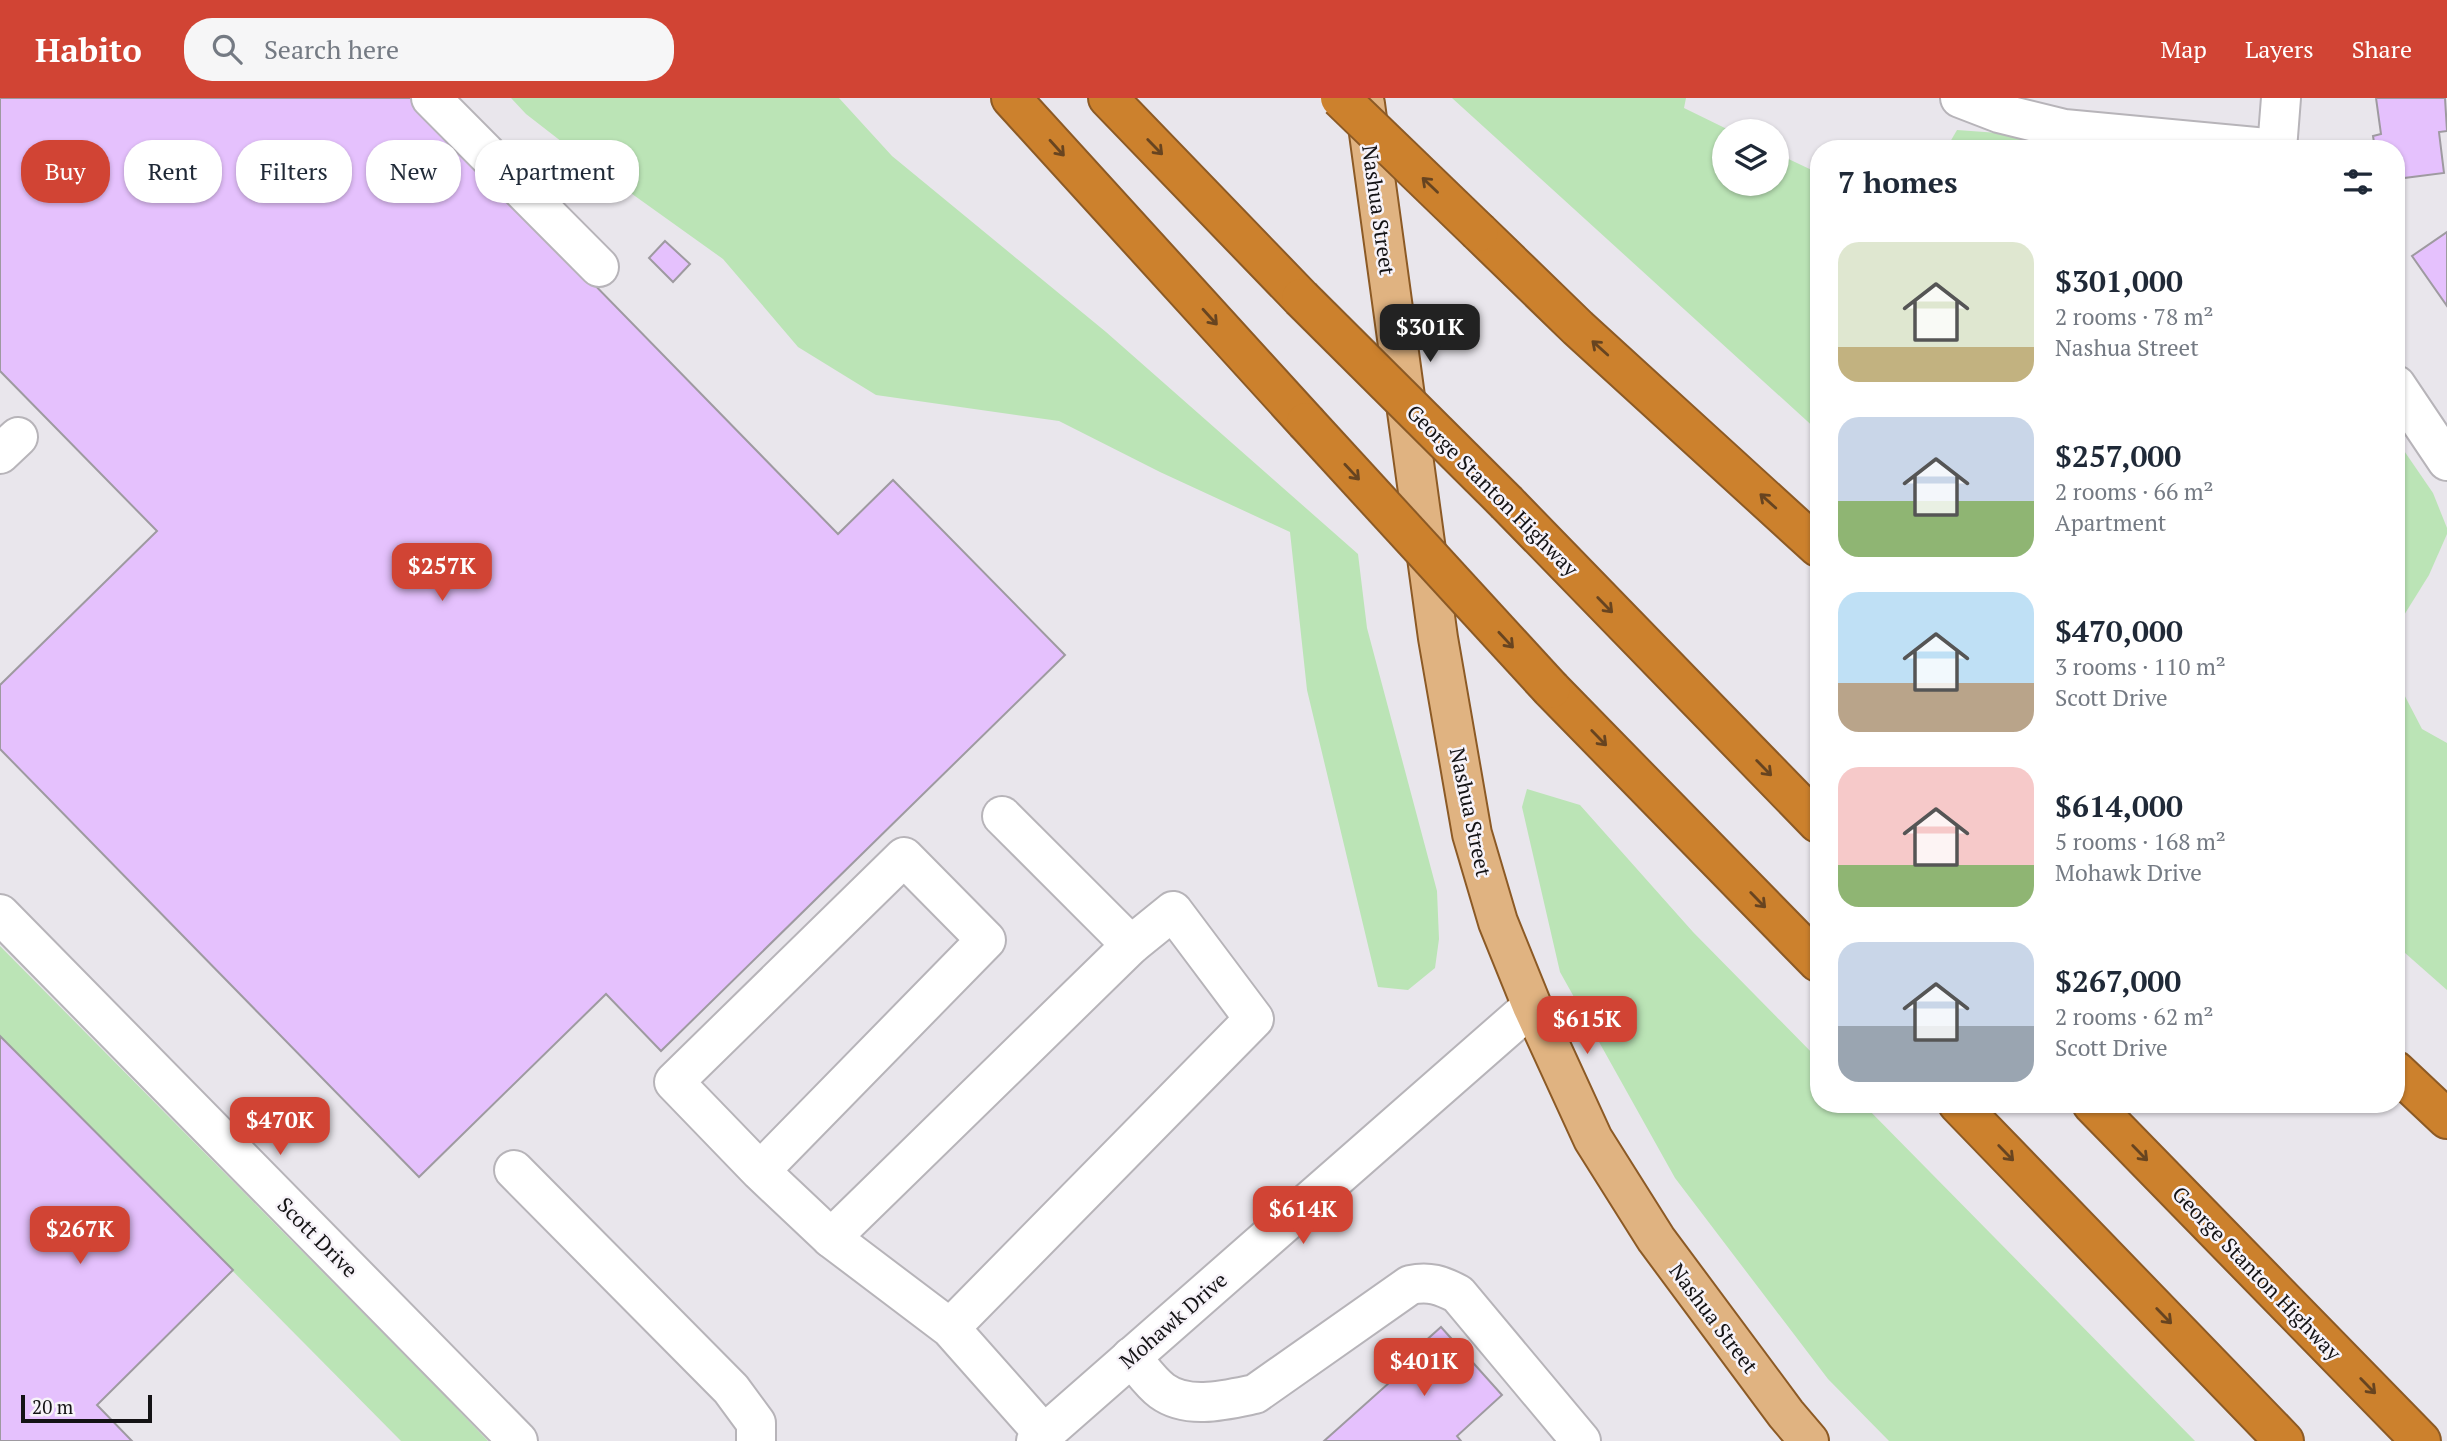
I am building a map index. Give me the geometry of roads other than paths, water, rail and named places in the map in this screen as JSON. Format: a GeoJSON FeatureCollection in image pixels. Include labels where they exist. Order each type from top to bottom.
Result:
{"type":"FeatureCollection","features":[{"type":"Feature","properties":{"kind":"highway"},"geometry":{"type":"LineString","coordinates":[[1011,98],[1551,689],[1810,954]]}},
{"type":"Feature","properties":{"kind":"highway","name":"George Stanton Highway"},"geometry":{"type":"LineString","coordinates":[[1108,98],[1810,815]]}},
{"type":"Feature","properties":{"kind":"highway"},"geometry":{"type":"LineString","coordinates":[[1340,98],[1588,337],[1810,540]]}},
{"type":"Feature","properties":{"kind":"highway"},"geometry":{"type":"LineString","coordinates":[[2405,1056],[2447,1090]]}},
{"type":"Feature","properties":{"kind":"highway"},"geometry":{"type":"LineString","coordinates":[[2405,1079],[2447,1119]]}},
{"type":"Feature","properties":{"kind":"highway"},"geometry":{"type":"LineString","coordinates":[[1967,1113],[2284,1441]]}},
{"type":"Feature","properties":{"kind":"highway","name":"George Stanton Highway"},"geometry":{"type":"LineString","coordinates":[[2101,1113],[2421,1441]]}},
{"type":"Feature","properties":{"kind":"main road","name":"Nashua Street"},"geometry":{"type":"LineString","coordinates":[[1364,98],[1438,638],[1472,834],[1498,922],[1532,1006],[1593,1139],[1656,1239],[1809,1441]]}},
{"type":"Feature","properties":{"kind":"street"},"geometry":{"type":"LineString","coordinates":[[431,98],[599,267]]}},
{"type":"Feature","properties":{"kind":"street"},"geometry":{"type":"LineString","coordinates":[[1960,98],[1999,113],[2064,129],[2181,140]]}},
{"type":"Feature","properties":{"kind":"street"},"geometry":{"type":"LineString","coordinates":[[2278,140],[2281,98]]}},
{"type":"Feature","properties":{"kind":"street"},"geometry":{"type":"LineString","coordinates":[[2405,398],[2447,461]]}},
{"type":"Feature","properties":{"kind":"street"},"geometry":{"type":"LineString","coordinates":[[1002,816],[1131,945]]}},
{"type":"Feature","properties":{"kind":"street"},"geometry":{"type":"LineString","coordinates":[[760,1171],[986,940],[904,857],[674,1082],[760,1171],[831,1238],[950,1328],[1040,1437]]}},
{"type":"Feature","properties":{"kind":"street"},"geometry":{"type":"LineString","coordinates":[[831,1238],[1131,945],[1173,911],[1254,1019],[950,1328]]}},
{"type":"Feature","properties":{"kind":"street","name":"Scott Drive"},"geometry":{"type":"LineString","coordinates":[[0,914],[518,1441]]}},
{"type":"Feature","properties":{"kind":"street","name":"Mohawk Drive"},"geometry":{"type":"LineString","coordinates":[[1040,1437],[1532,1006]]}},
{"type":"Feature","properties":{"kind":"street"},"geometry":{"type":"LineString","coordinates":[[514,1170],[731,1389],[756,1423],[757,1441]]}},
{"type":"Feature","properties":{"kind":"street"},"geometry":{"type":"LineString","coordinates":[[1131,1357],[1162,1391],[1198,1402],[1225,1401],[1255,1394],[1410,1285],[1424,1282],[1442,1285],[1458,1294],[1581,1441]]}}]}
